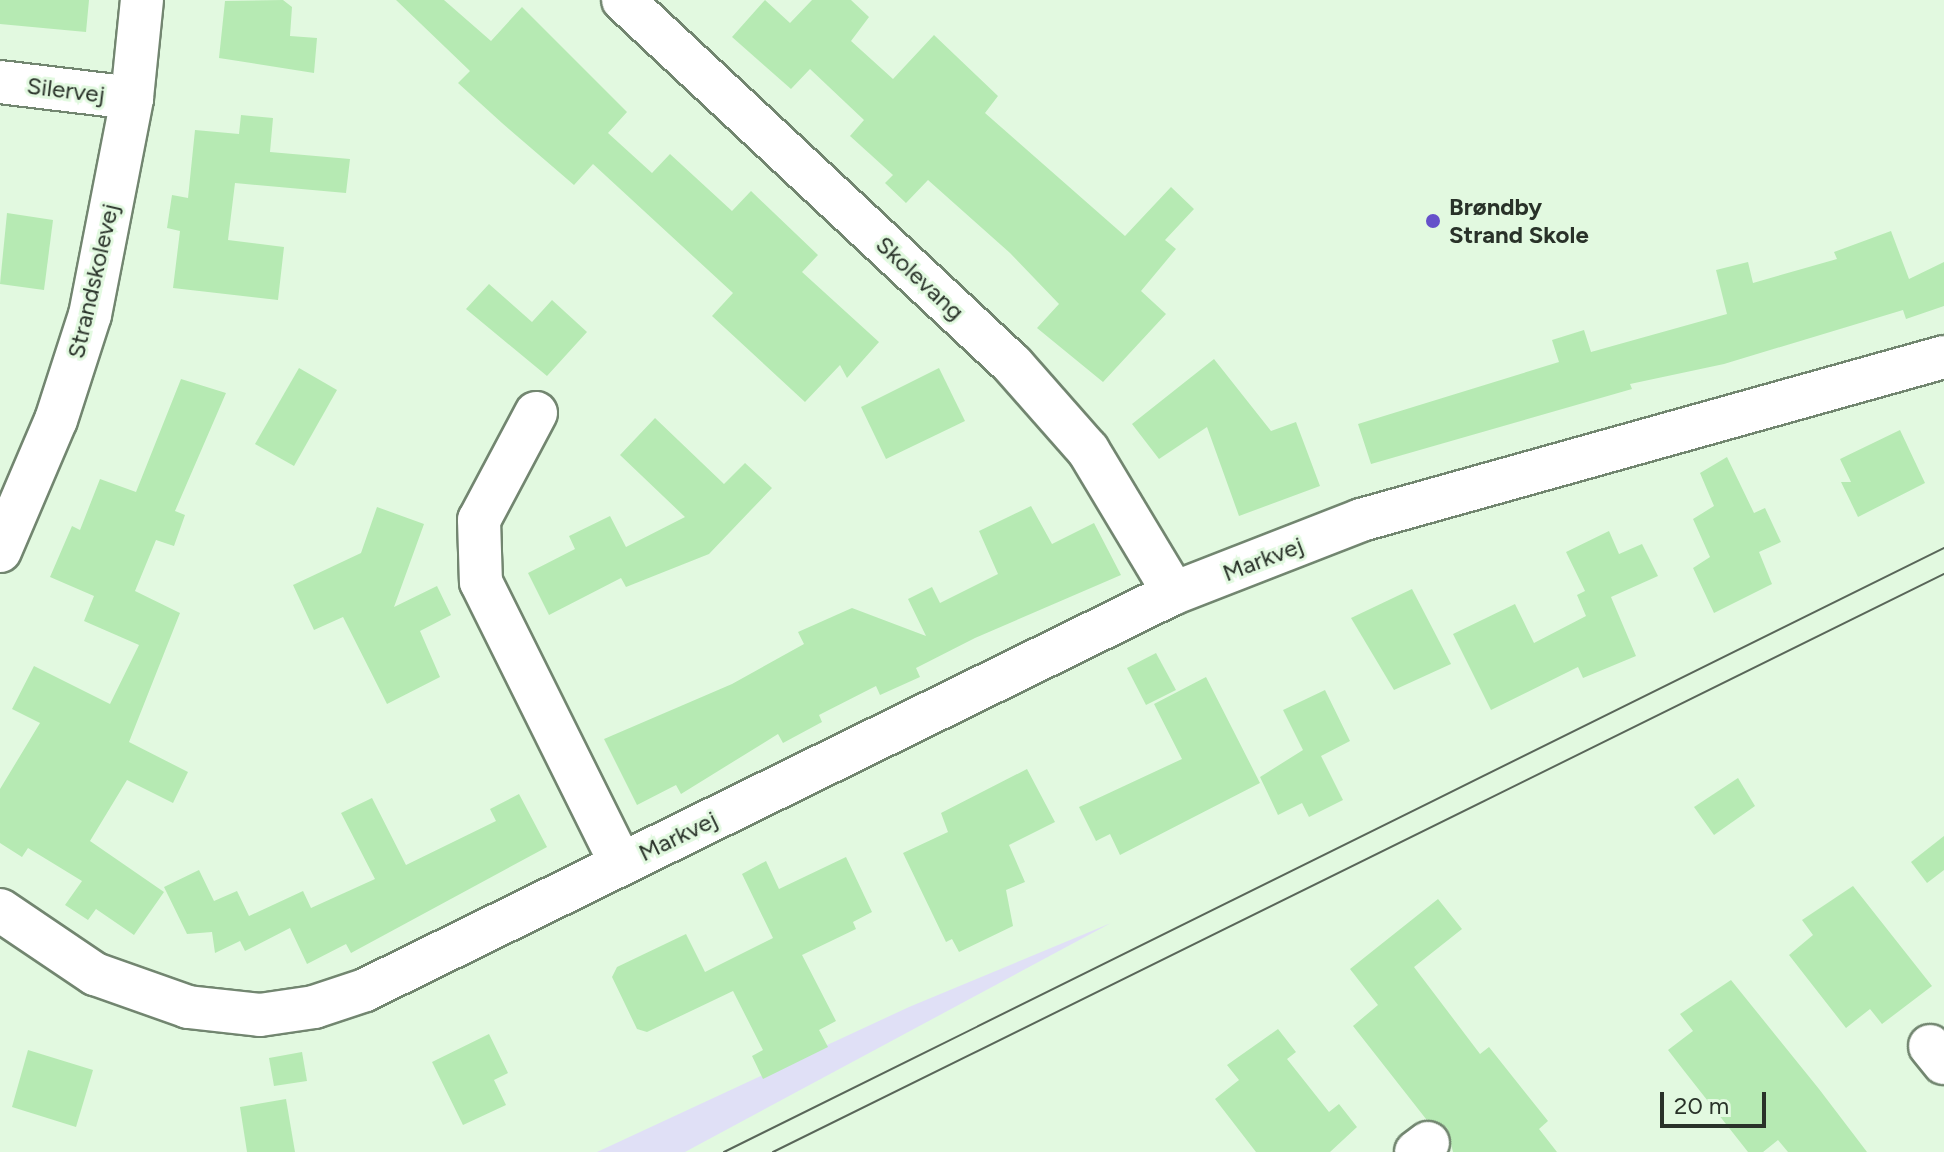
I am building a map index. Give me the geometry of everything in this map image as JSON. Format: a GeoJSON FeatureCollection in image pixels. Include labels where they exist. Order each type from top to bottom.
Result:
{"type":"FeatureCollection","features":[{"type":"Feature","properties":{"kind":"street","name":"Strandskolevej"},"geometry":{"type":"LineString","coordinates":[[0,551],[56,420],[90,315],[132,98],[142,0]]}},
{"type":"Feature","properties":{"kind":"street","name":"Skolevang"},"geometry":{"type":"LineString","coordinates":[[623,0],[1013,365],[1088,450],[1174,593]]}},
{"type":"Feature","properties":{"kind":"street","name":"Silervej"},"geometry":{"type":"LineString","coordinates":[[0,82],[132,98]]}},
{"type":"Feature","properties":{"kind":"street","name":"Markvej"},"geometry":{"type":"LineString","coordinates":[[0,910],[95,974],[188,1007],[260,1015],[365,990],[1174,593],[1361,520],[1944,357]]}},
{"type":"Feature","properties":{"kind":"street","name":"Markvej"},"geometry":{"type":"LineString","coordinates":[[536,413],[479,520],[481,582],[621,864]]}},
{"type":"Feature","properties":{"kind":"shaded area"},"geometry":{"type":"Polygon","coordinates":[[[1111,923],[685,1152],[597,1152],[909,1007],[1111,923]]]}},
{"type":"Feature","properties":{"kind":"building"},"geometry":{"type":"Polygon","coordinates":[[[0,0],[89,0],[86,32],[0,24],[0,0]]]}},
{"type":"Feature","properties":{"kind":"building"},"geometry":{"type":"Polygon","coordinates":[[[283,0],[292,7],[290,36],[317,38],[314,73],[219,58],[225,1],[283,0]]]}},
{"type":"Feature","properties":{"kind":"building"},"geometry":{"type":"Polygon","coordinates":[[[396,0],[444,0],[491,41],[522,7],[627,112],[608,133],[652,173],[670,154],[732,211],[751,191],[818,255],[802,272],[879,342],[847,378],[840,365],[805,402],[712,316],[733,293],[593,164],[574,185],[502,123],[458,83],[470,71],[396,0]]]}},
{"type":"Feature","properties":{"kind":"building"},"geometry":{"type":"Polygon","coordinates":[[[765,0],[790,23],[812,0],[851,0],[869,17],[851,41],[893,79],[934,35],[998,96],[985,113],[1125,236],[1171,187],[1194,209],[1165,240],[1176,249],[1141,291],[1166,314],[1103,382],[1037,328],[1059,304],[1010,253],[928,180],[906,203],[885,183],[893,175],[850,136],[864,120],[810,69],[791,89],[732,37],[765,0]]]}},
{"type":"Feature","properties":{"kind":"building"},"geometry":{"type":"Polygon","coordinates":[[[241,115],[273,118],[270,152],[350,159],[346,193],[235,183],[228,240],[284,247],[278,300],[173,288],[180,231],[167,228],[172,195],[188,198],[195,130],[239,134],[241,115]]]}},
{"type":"Feature","properties":{"kind":"building"},"geometry":{"type":"Polygon","coordinates":[[[7,213],[53,220],[44,290],[0,284],[7,213]]]}},
{"type":"Feature","properties":{"kind":"building"},"geometry":{"type":"Polygon","coordinates":[[[1891,231],[1909,279],[1944,262],[1944,306],[1906,319],[1903,310],[1724,364],[1630,384],[1632,389],[1371,464],[1358,424],[1559,362],[1552,340],[1584,330],[1591,352],[1727,314],[1716,270],[1748,262],[1753,283],[1837,259],[1834,252],[1891,231]]]}},
{"type":"Feature","properties":{"kind":"building"},"geometry":{"type":"Polygon","coordinates":[[[489,284],[532,322],[552,300],[587,332],[547,376],[466,309],[489,284]]]}},
{"type":"Feature","properties":{"kind":"building"},"geometry":{"type":"Polygon","coordinates":[[[1214,359],[1271,431],[1296,422],[1320,486],[1239,516],[1207,427],[1159,459],[1132,424],[1214,359]]]}},
{"type":"Feature","properties":{"kind":"building"},"geometry":{"type":"Polygon","coordinates":[[[299,368],[337,390],[294,466],[255,444],[299,368]]]}},
{"type":"Feature","properties":{"kind":"building"},"geometry":{"type":"Polygon","coordinates":[[[939,368],[965,421],[886,459],[861,407],[939,368]]]}},
{"type":"Feature","properties":{"kind":"building"},"geometry":{"type":"Polygon","coordinates":[[[181,379],[226,393],[175,511],[185,515],[174,546],[156,540],[135,591],[180,613],[129,742],[188,772],[173,803],[127,780],[90,841],[164,892],[134,935],[96,909],[88,920],[65,905],[82,881],[28,848],[22,857],[0,843],[0,789],[40,723],[12,709],[34,666],[110,704],[139,645],[84,621],[94,596],[50,577],[72,526],[80,530],[100,479],[136,492],[181,379]]]}},
{"type":"Feature","properties":{"kind":"building"},"geometry":{"type":"Polygon","coordinates":[[[655,418],[724,484],[745,463],[772,488],[709,554],[626,587],[621,578],[549,615],[528,573],[575,549],[569,536],[610,516],[626,547],[685,517],[620,455],[655,418]]]}},
{"type":"Feature","properties":{"kind":"building"},"geometry":{"type":"Polygon","coordinates":[[[1900,430],[1925,483],[1858,517],[1841,482],[1851,482],[1840,459],[1900,430]]]}},
{"type":"Feature","properties":{"kind":"building"},"geometry":{"type":"Polygon","coordinates":[[[1727,457],[1754,513],[1765,508],[1781,542],[1759,552],[1772,584],[1714,613],[1693,568],[1710,557],[1693,519],[1714,506],[1700,473],[1727,457]]]}},
{"type":"Feature","properties":{"kind":"building"},"geometry":{"type":"Polygon","coordinates":[[[1031,506],[1052,544],[1094,523],[1121,575],[975,638],[916,668],[920,677],[880,695],[876,686],[819,715],[822,722],[783,743],[778,734],[681,794],[676,785],[637,805],[604,739],[732,684],[804,644],[798,632],[852,608],[926,636],[908,599],[932,587],[940,603],[998,574],[979,531],[1031,506]]]}},
{"type":"Feature","properties":{"kind":"building"},"geometry":{"type":"Polygon","coordinates":[[[377,507],[424,524],[394,607],[437,586],[451,615],[420,631],[440,677],[387,704],[343,617],[314,630],[293,585],[361,553],[377,507]]]}},
{"type":"Feature","properties":{"kind":"building"},"geometry":{"type":"Polygon","coordinates":[[[1609,531],[1619,554],[1642,544],[1658,576],[1611,597],[1636,656],[1583,678],[1578,667],[1491,710],[1453,634],[1515,604],[1534,643],[1586,616],[1577,595],[1585,591],[1566,552],[1609,531]]]}},
{"type":"Feature","properties":{"kind":"building"},"geometry":{"type":"Polygon","coordinates":[[[1412,589],[1451,664],[1394,690],[1351,618],[1412,589]]]}},
{"type":"Feature","properties":{"kind":"building"},"geometry":{"type":"Polygon","coordinates":[[[1156,653],[1176,690],[1146,705],[1127,668],[1156,653]]]}},
{"type":"Feature","properties":{"kind":"building"},"geometry":{"type":"Polygon","coordinates":[[[1206,677],[1260,783],[1120,855],[1110,834],[1096,841],[1079,807],[1182,759],[1154,704],[1206,677]]]}},
{"type":"Feature","properties":{"kind":"building"},"geometry":{"type":"Polygon","coordinates":[[[1325,690],[1350,741],[1321,756],[1343,800],[1309,817],[1302,803],[1278,815],[1260,777],[1303,750],[1283,710],[1325,690]]]}},
{"type":"Feature","properties":{"kind":"building"},"geometry":{"type":"Polygon","coordinates":[[[1027,769],[1055,822],[1009,845],[1025,882],[1006,890],[1013,926],[959,952],[952,939],[946,942],[903,853],[948,832],[941,813],[1027,769]]]}},
{"type":"Feature","properties":{"kind":"building"},"geometry":{"type":"Polygon","coordinates":[[[1738,778],[1755,806],[1714,835],[1694,807],[1738,778]]]}},
{"type":"Feature","properties":{"kind":"building"},"geometry":{"type":"Polygon","coordinates":[[[519,794],[547,847],[351,953],[346,944],[307,964],[290,928],[245,951],[240,941],[215,953],[212,932],[187,934],[164,887],[199,870],[214,901],[237,891],[249,916],[303,891],[311,908],[375,879],[341,813],[372,798],[406,865],[496,821],[490,809],[519,794]]]}},
{"type":"Feature","properties":{"kind":"building"},"geometry":{"type":"Polygon","coordinates":[[[1944,836],[1944,870],[1927,883],[1911,862],[1944,836]]]}},
{"type":"Feature","properties":{"kind":"building"},"geometry":{"type":"Polygon","coordinates":[[[846,857],[872,912],[853,922],[856,929],[802,955],[836,1021],[819,1030],[828,1047],[763,1079],[752,1056],[763,1050],[733,991],[647,1032],[637,1029],[612,977],[617,967],[686,934],[705,972],[773,938],[742,874],[766,861],[779,889],[846,857]]]}},
{"type":"Feature","properties":{"kind":"building"},"geometry":{"type":"Polygon","coordinates":[[[1853,886],[1932,986],[1882,1024],[1870,1009],[1846,1028],[1789,955],[1813,935],[1802,920],[1853,886]]]}},
{"type":"Feature","properties":{"kind":"building"},"geometry":{"type":"Polygon","coordinates":[[[1438,899],[1462,929],[1414,967],[1480,1054],[1489,1047],[1548,1121],[1539,1129],[1557,1152],[1453,1152],[1447,1128],[1426,1119],[1353,1026],[1378,1005],[1350,969],[1438,899]]]}},
{"type":"Feature","properties":{"kind":"building"},"geometry":{"type":"Polygon","coordinates":[[[1731,980],[1867,1152],[1788,1152],[1778,1140],[1763,1152],[1748,1152],[1668,1050],[1693,1031],[1680,1014],[1731,980]]]}},
{"type":"Feature","properties":{"kind":"building"},"geometry":{"type":"Polygon","coordinates":[[[1278,1029],[1296,1052],[1287,1059],[1329,1112],[1339,1104],[1357,1127],[1330,1152],[1256,1152],[1215,1099],[1239,1080],[1227,1065],[1278,1029]]]}},
{"type":"Feature","properties":{"kind":"building"},"geometry":{"type":"Polygon","coordinates":[[[489,1034],[508,1073],[494,1080],[506,1105],[463,1125],[432,1062],[489,1034]]]}},
{"type":"Feature","properties":{"kind":"building"},"geometry":{"type":"Polygon","coordinates":[[[28,1050],[93,1070],[76,1127],[12,1107],[28,1050]]]}},
{"type":"Feature","properties":{"kind":"building"},"geometry":{"type":"Polygon","coordinates":[[[302,1052],[307,1081],[274,1086],[269,1058],[302,1052]]]}},
{"type":"Feature","properties":{"kind":"building"},"geometry":{"type":"Polygon","coordinates":[[[286,1099],[295,1152],[247,1152],[240,1107],[286,1099]]]}},
{"type":"Feature","properties":{"kind":"tram line"},"geometry":{"type":"LineString","coordinates":[[724,1152],[1944,548]]}},
{"type":"Feature","properties":{"kind":"tram line"},"geometry":{"type":"LineString","coordinates":[[773,1152],[1944,574]]}},
{"type":"Feature","properties":{"kind":"place","name":"Brøndby Strand Skole"},"geometry":{"type":"Point","coordinates":[1433,221]}}]}
